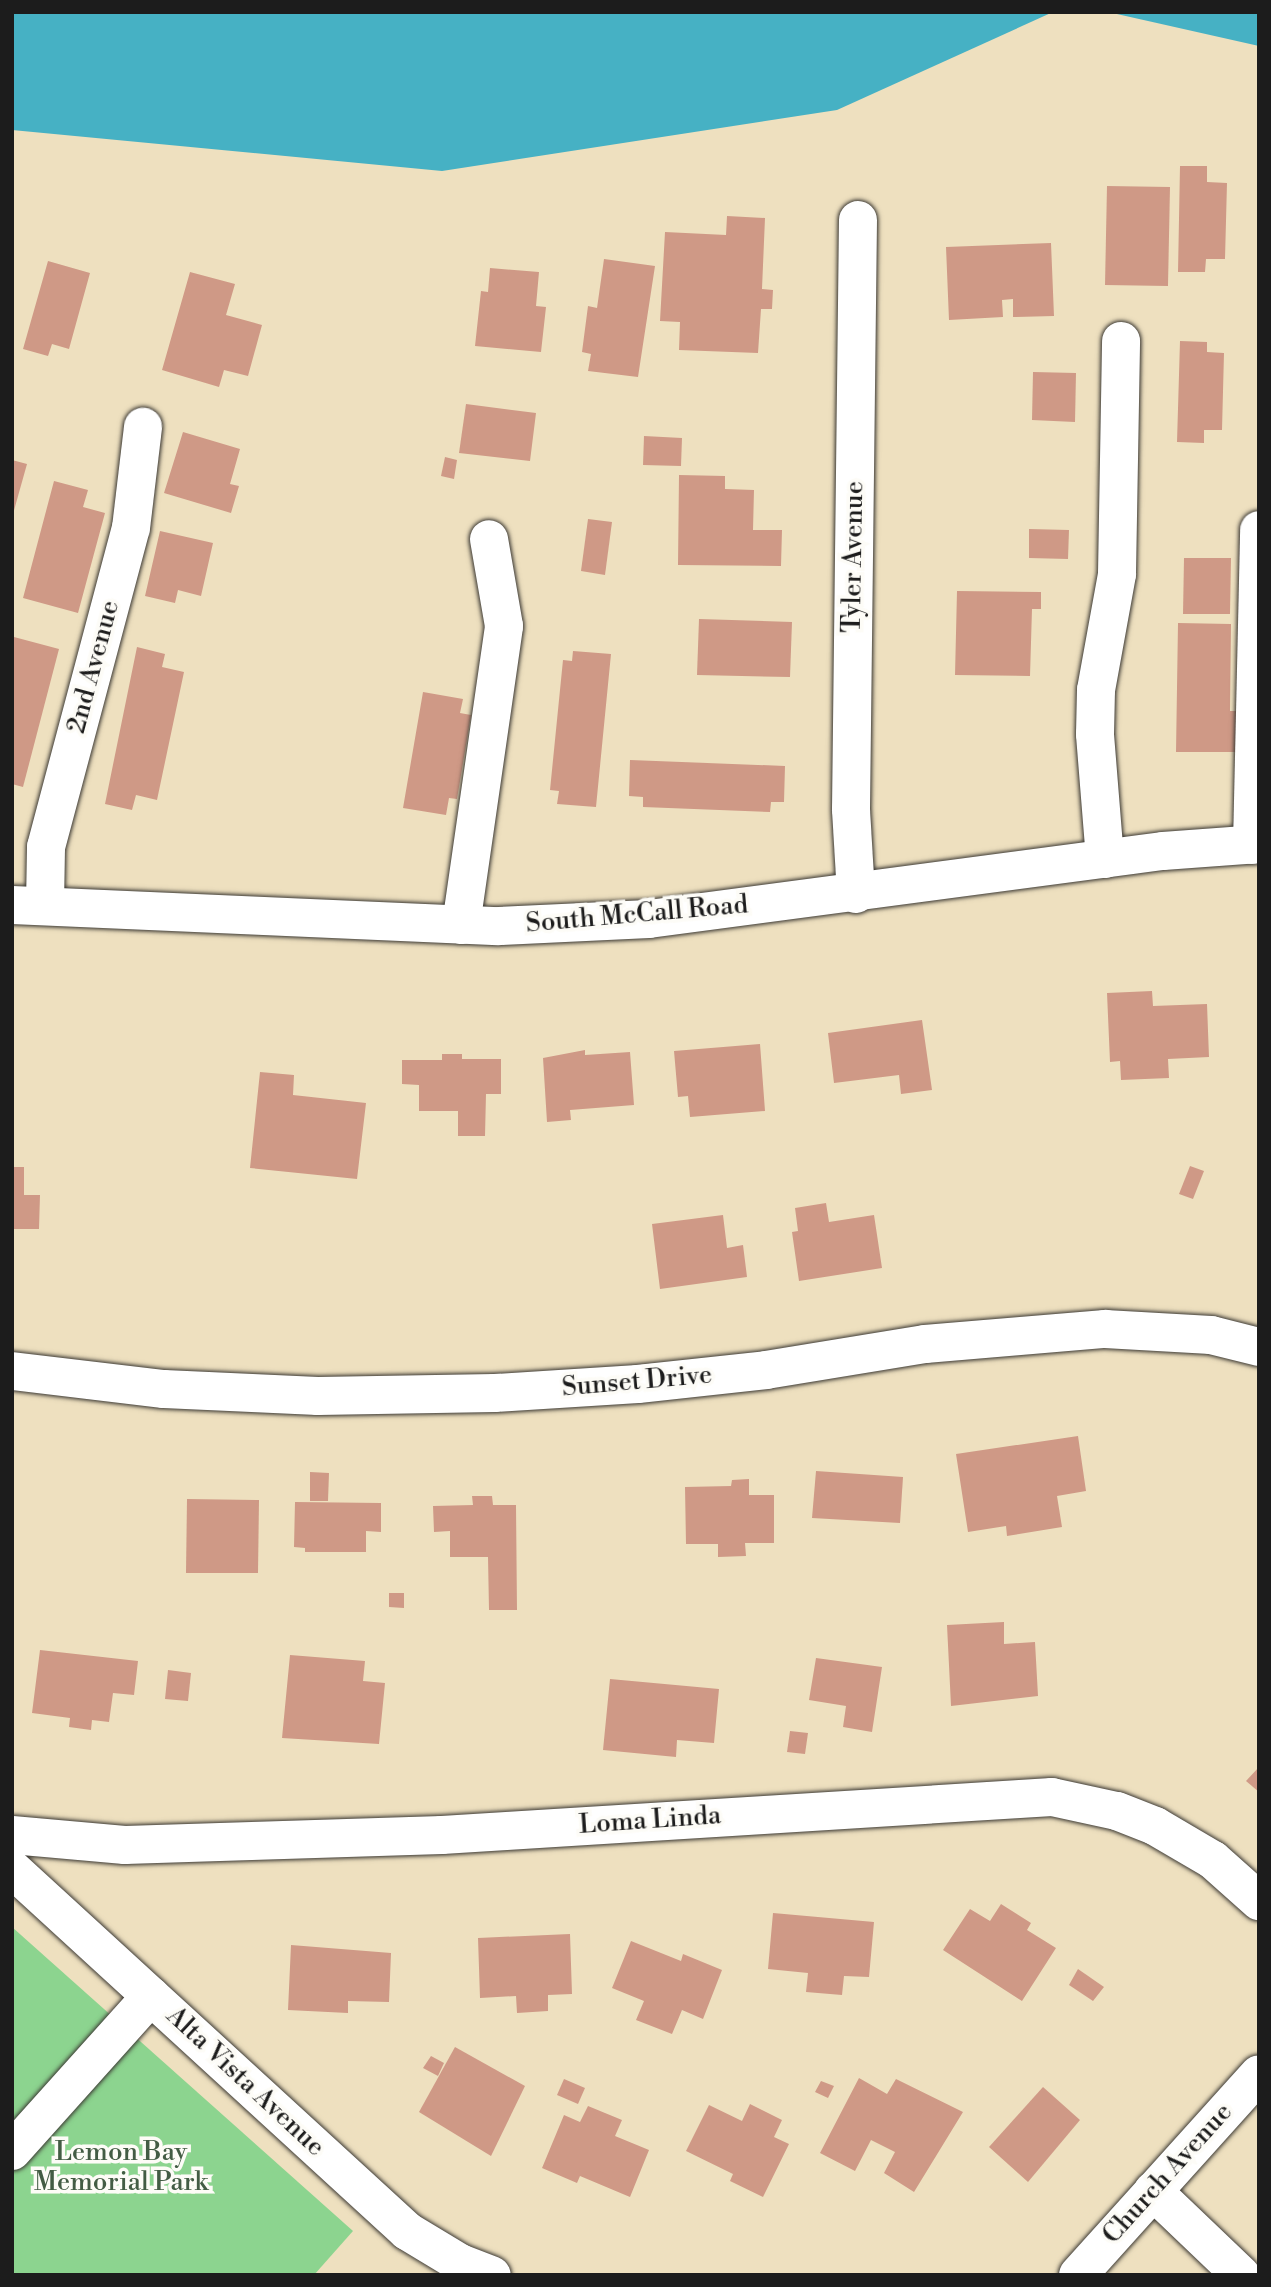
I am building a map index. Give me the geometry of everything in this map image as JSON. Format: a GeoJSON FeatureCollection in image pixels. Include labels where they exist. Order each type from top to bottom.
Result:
{"type":"FeatureCollection","features":[{"type":"Feature","properties":{"kind":"street","name":"Tyler Avenue"},"geometry":{"type":"LineString","coordinates":[[856,894],[851,809],[858,220]]}},
{"type":"Feature","properties":{"kind":"street"},"geometry":{"type":"LineString","coordinates":[[1104,859],[1095,734],[1096,690],[1117,574],[1121,341]]}},
{"type":"Feature","properties":{"kind":"street","name":"2nd Avenue"},"geometry":{"type":"LineString","coordinates":[[29,905],[131,528],[143,427]]}},
{"type":"Feature","properties":{"kind":"street"},"geometry":{"type":"LineString","coordinates":[[1256,844],[1259,530]]}},
{"type":"Feature","properties":{"kind":"street"},"geometry":{"type":"LineString","coordinates":[[461,925],[504,626],[489,539]]}},
{"type":"Feature","properties":{"kind":"street","name":"South McCall Road"},"geometry":{"type":"LineString","coordinates":[[29,905],[461,925],[649,919],[856,894],[1104,859],[1256,844]]}},
{"type":"Feature","properties":{"kind":"street","name":"Sunset Drive"},"geometry":{"type":"LineString","coordinates":[[12,1371],[164,1388],[280,1394],[468,1394],[638,1384],[766,1370],[925,1344],[1105,1329],[1210,1335],[1259,1347]]}},
{"type":"Feature","properties":{"kind":"street","name":"Loma Linda"},"geometry":{"type":"LineString","coordinates":[[12,1835],[125,1845],[442,1835],[1052,1797],[1116,1811],[1155,1826],[1213,1860],[1259,1901]]}},
{"type":"Feature","properties":{"kind":"street","name":"Alta Vista Avenue"},"geometry":{"type":"LineString","coordinates":[[12,1869],[407,2231],[460,2263],[492,2275]]}},
{"type":"Feature","properties":{"kind":"street"},"geometry":{"type":"LineString","coordinates":[[12,2151],[151,1996]]}},
{"type":"Feature","properties":{"kind":"street","name":"Church Avenue"},"geometry":{"type":"LineString","coordinates":[[1078,2275],[1259,2074]]}},
{"type":"Feature","properties":{"kind":"street"},"geometry":{"type":"LineString","coordinates":[[1153,2191],[1241,2275]]}},
{"type":"Feature","properties":{"kind":"green space","name":"Lemon Bay Memorial Park"},"geometry":{"type":"Polygon","coordinates":[[[12,1927],[353,2231],[314,2275],[12,2275],[12,1927]]]}},
{"type":"Feature","properties":{"kind":"water"},"geometry":{"type":"Polygon","coordinates":[[[12,12],[1053,12],[837,110],[442,171],[12,130],[12,12]]]}},
{"type":"Feature","properties":{"kind":"water"},"geometry":{"type":"Polygon","coordinates":[[[1108,12],[1259,12],[1259,46],[1108,12]]]}},
{"type":"Feature","properties":{"kind":"building"},"geometry":{"type":"Polygon","coordinates":[[[1180,166],[1207,166],[1207,182],[1227,183],[1225,259],[1206,259],[1205,272],[1178,272],[1180,166]]]}},
{"type":"Feature","properties":{"kind":"building"},"geometry":{"type":"Polygon","coordinates":[[[1107,186],[1170,187],[1168,286],[1105,285],[1107,186]]]}},
{"type":"Feature","properties":{"kind":"building"},"geometry":{"type":"Polygon","coordinates":[[[727,216],[765,218],[762,289],[773,290],[772,309],[761,309],[758,353],[679,350],[680,322],[660,321],[665,232],[726,235],[727,216]]]}},
{"type":"Feature","properties":{"kind":"building"},"geometry":{"type":"Polygon","coordinates":[[[1051,243],[1054,316],[1013,317],[1013,299],[1002,300],[1003,317],[949,320],[946,247],[1051,243]]]}},
{"type":"Feature","properties":{"kind":"building"},"geometry":{"type":"Polygon","coordinates":[[[604,259],[655,266],[638,377],[588,371],[591,354],[582,352],[588,306],[597,308],[604,259]]]}},
{"type":"Feature","properties":{"kind":"building"},"geometry":{"type":"Polygon","coordinates":[[[48,261],[90,273],[69,349],[52,344],[48,356],[23,349],[48,261]]]}},
{"type":"Feature","properties":{"kind":"building"},"geometry":{"type":"Polygon","coordinates":[[[490,268],[539,272],[536,306],[546,307],[541,352],[475,346],[481,291],[488,292],[490,268]]]}},
{"type":"Feature","properties":{"kind":"building"},"geometry":{"type":"Polygon","coordinates":[[[190,272],[235,284],[226,315],[262,325],[248,376],[224,370],[219,387],[162,370],[190,272]]]}},
{"type":"Feature","properties":{"kind":"building"},"geometry":{"type":"Polygon","coordinates":[[[1180,341],[1207,342],[1207,352],[1224,353],[1222,430],[1204,430],[1204,443],[1177,442],[1180,341]]]}},
{"type":"Feature","properties":{"kind":"building"},"geometry":{"type":"Polygon","coordinates":[[[1033,372],[1076,373],[1075,422],[1032,420],[1033,372]]]}},
{"type":"Feature","properties":{"kind":"building"},"geometry":{"type":"Polygon","coordinates":[[[466,404],[536,413],[530,461],[459,453],[466,404]]]}},
{"type":"Feature","properties":{"kind":"building"},"geometry":{"type":"Polygon","coordinates":[[[183,432],[240,449],[230,484],[239,486],[231,513],[164,493],[183,432]]]}},
{"type":"Feature","properties":{"kind":"building"},"geometry":{"type":"Polygon","coordinates":[[[644,436],[682,438],[681,466],[643,465],[644,436]]]}},
{"type":"Feature","properties":{"kind":"building"},"geometry":{"type":"Polygon","coordinates":[[[445,457],[457,460],[454,479],[441,476],[445,457]]]}},
{"type":"Feature","properties":{"kind":"building"},"geometry":{"type":"Polygon","coordinates":[[[12,460],[27,464],[13,514],[12,514],[12,460]]]}},
{"type":"Feature","properties":{"kind":"building"},"geometry":{"type":"Polygon","coordinates":[[[679,475],[725,476],[725,489],[754,490],[753,530],[782,530],[781,566],[678,565],[679,475]]]}},
{"type":"Feature","properties":{"kind":"building"},"geometry":{"type":"Polygon","coordinates":[[[54,481],[88,490],[83,507],[105,513],[78,613],[23,598],[54,481]]]}},
{"type":"Feature","properties":{"kind":"building"},"geometry":{"type":"Polygon","coordinates":[[[588,519],[612,522],[605,575],[581,571],[588,519]]]}},
{"type":"Feature","properties":{"kind":"building"},"geometry":{"type":"Polygon","coordinates":[[[1029,529],[1069,530],[1068,559],[1029,558],[1029,529]]]}},
{"type":"Feature","properties":{"kind":"building"},"geometry":{"type":"Polygon","coordinates":[[[160,531],[213,543],[201,596],[178,590],[175,603],[145,596],[160,531]]]}},
{"type":"Feature","properties":{"kind":"building"},"geometry":{"type":"Polygon","coordinates":[[[1184,558],[1231,558],[1230,614],[1183,614],[1184,558]]]}},
{"type":"Feature","properties":{"kind":"building"},"geometry":{"type":"Polygon","coordinates":[[[957,591],[1041,592],[1041,609],[1032,609],[1030,676],[955,675],[957,591]]]}},
{"type":"Feature","properties":{"kind":"building"},"geometry":{"type":"Polygon","coordinates":[[[699,619],[792,622],[790,677],[697,675],[699,619]]]}},
{"type":"Feature","properties":{"kind":"building"},"geometry":{"type":"Polygon","coordinates":[[[1178,623],[1231,624],[1230,711],[1242,711],[1242,752],[1176,752],[1178,623]]]}},
{"type":"Feature","properties":{"kind":"building"},"geometry":{"type":"Polygon","coordinates":[[[14,637],[59,649],[23,787],[12,784],[14,637]]]}},
{"type":"Feature","properties":{"kind":"building"},"geometry":{"type":"Polygon","coordinates":[[[137,647],[165,654],[162,667],[184,672],[157,800],[136,795],[132,810],[105,804],[137,647]]]}},
{"type":"Feature","properties":{"kind":"building"},"geometry":{"type":"Polygon","coordinates":[[[573,651],[611,654],[596,807],[557,804],[559,791],[550,790],[563,660],[572,661],[573,651]]]}},
{"type":"Feature","properties":{"kind":"building"},"geometry":{"type":"Polygon","coordinates":[[[423,692],[463,699],[460,713],[471,715],[457,799],[449,798],[446,815],[403,808],[423,692]]]}},
{"type":"Feature","properties":{"kind":"building"},"geometry":{"type":"Polygon","coordinates":[[[630,760],[785,766],[784,802],[771,802],[770,812],[643,807],[643,797],[629,796],[630,760]]]}},
{"type":"Feature","properties":{"kind":"building"},"geometry":{"type":"Polygon","coordinates":[[[1152,991],[1153,1006],[1207,1004],[1209,1057],[1168,1059],[1169,1078],[1121,1080],[1120,1061],[1110,1062],[1107,993],[1152,991]]]}},
{"type":"Feature","properties":{"kind":"building"},"geometry":{"type":"Polygon","coordinates":[[[922,1020],[932,1090],[901,1094],[899,1075],[834,1083],[828,1033],[922,1020]]]}},
{"type":"Feature","properties":{"kind":"building"},"geometry":{"type":"Polygon","coordinates":[[[760,1044],[765,1111],[690,1117],[688,1096],[678,1097],[674,1051],[760,1044]]]}},
{"type":"Feature","properties":{"kind":"building"},"geometry":{"type":"Polygon","coordinates":[[[585,1050],[585,1055],[630,1052],[634,1105],[570,1110],[571,1120],[547,1122],[543,1058],[585,1050]]]}},
{"type":"Feature","properties":{"kind":"building"},"geometry":{"type":"Polygon","coordinates":[[[442,1054],[462,1054],[462,1059],[501,1059],[501,1094],[486,1094],[485,1136],[458,1136],[458,1111],[419,1111],[419,1085],[402,1084],[402,1060],[442,1060],[442,1054]]]}},
{"type":"Feature","properties":{"kind":"building"},"geometry":{"type":"Polygon","coordinates":[[[260,1072],[294,1075],[293,1095],[366,1103],[357,1179],[250,1168],[260,1072]]]}},
{"type":"Feature","properties":{"kind":"building"},"geometry":{"type":"Polygon","coordinates":[[[1190,1166],[1204,1171],[1193,1199],[1179,1194],[1190,1166]]]}},
{"type":"Feature","properties":{"kind":"building"},"geometry":{"type":"Polygon","coordinates":[[[12,1167],[24,1167],[24,1195],[40,1195],[39,1229],[12,1229],[12,1167]]]}},
{"type":"Feature","properties":{"kind":"building"},"geometry":{"type":"Polygon","coordinates":[[[826,1203],[829,1222],[874,1215],[882,1268],[799,1281],[792,1232],[798,1231],[795,1208],[826,1203]]]}},
{"type":"Feature","properties":{"kind":"building"},"geometry":{"type":"Polygon","coordinates":[[[723,1215],[727,1248],[743,1245],[747,1277],[660,1289],[652,1224],[723,1215]]]}},
{"type":"Feature","properties":{"kind":"building"},"geometry":{"type":"Polygon","coordinates":[[[1078,1436],[1086,1491],[1057,1496],[1062,1527],[1007,1536],[1006,1526],[968,1532],[956,1454],[1078,1436]]]}},
{"type":"Feature","properties":{"kind":"building"},"geometry":{"type":"Polygon","coordinates":[[[816,1471],[903,1477],[900,1523],[812,1518],[816,1471]]]}},
{"type":"Feature","properties":{"kind":"building"},"geometry":{"type":"Polygon","coordinates":[[[310,1472],[329,1473],[328,1501],[310,1501],[310,1472]]]}},
{"type":"Feature","properties":{"kind":"building"},"geometry":{"type":"Polygon","coordinates":[[[749,1479],[749,1495],[774,1495],[774,1543],[745,1543],[746,1556],[718,1557],[718,1544],[686,1544],[685,1487],[731,1486],[732,1480],[749,1479]]]}},
{"type":"Feature","properties":{"kind":"building"},"geometry":{"type":"Polygon","coordinates":[[[472,1496],[492,1496],[493,1505],[516,1505],[517,1610],[489,1610],[488,1557],[450,1557],[450,1531],[434,1532],[433,1506],[473,1505],[472,1496]]]}},
{"type":"Feature","properties":{"kind":"building"},"geometry":{"type":"Polygon","coordinates":[[[187,1499],[259,1500],[258,1573],[186,1573],[187,1499]]]}},
{"type":"Feature","properties":{"kind":"building"},"geometry":{"type":"Polygon","coordinates":[[[295,1502],[381,1503],[381,1532],[366,1531],[366,1552],[305,1552],[305,1548],[294,1547],[295,1502]]]}},
{"type":"Feature","properties":{"kind":"building"},"geometry":{"type":"Polygon","coordinates":[[[389,1593],[404,1593],[404,1608],[389,1607],[389,1593]]]}},
{"type":"Feature","properties":{"kind":"building"},"geometry":{"type":"Polygon","coordinates":[[[1004,1622],[1004,1644],[1035,1642],[1038,1696],[951,1706],[947,1625],[1004,1622]]]}},
{"type":"Feature","properties":{"kind":"building"},"geometry":{"type":"Polygon","coordinates":[[[40,1650],[138,1661],[134,1695],[113,1693],[109,1722],[92,1720],[91,1730],[69,1727],[70,1718],[32,1713],[40,1650]]]}},
{"type":"Feature","properties":{"kind":"building"},"geometry":{"type":"Polygon","coordinates":[[[290,1655],[365,1661],[363,1681],[385,1683],[379,1744],[282,1738],[290,1655]]]}},
{"type":"Feature","properties":{"kind":"building"},"geometry":{"type":"Polygon","coordinates":[[[816,1658],[882,1667],[872,1732],[843,1727],[846,1706],[809,1700],[816,1658]]]}},
{"type":"Feature","properties":{"kind":"building"},"geometry":{"type":"Polygon","coordinates":[[[168,1670],[191,1673],[188,1701],[165,1699],[168,1670]]]}},
{"type":"Feature","properties":{"kind":"building"},"geometry":{"type":"Polygon","coordinates":[[[610,1679],[719,1689],[714,1743],[677,1740],[676,1757],[603,1750],[610,1679]]]}},
{"type":"Feature","properties":{"kind":"building"},"geometry":{"type":"Polygon","coordinates":[[[790,1731],[808,1733],[805,1754],[787,1752],[790,1731]]]}},
{"type":"Feature","properties":{"kind":"building"},"geometry":{"type":"Polygon","coordinates":[[[1259,1767],[1259,1792],[1246,1781],[1259,1767]]]}},
{"type":"Feature","properties":{"kind":"building"},"geometry":{"type":"Polygon","coordinates":[[[1001,1904],[1031,1923],[1027,1930],[1056,1948],[1022,2001],[943,1950],[970,1909],[990,1921],[1001,1904]]]}},
{"type":"Feature","properties":{"kind":"building"},"geometry":{"type":"Polygon","coordinates":[[[773,1913],[874,1922],[869,1977],[844,1976],[842,1995],[806,1992],[808,1973],[768,1969],[773,1913]]]}},
{"type":"Feature","properties":{"kind":"building"},"geometry":{"type":"Polygon","coordinates":[[[570,1934],[572,1994],[548,1995],[548,2011],[517,2013],[516,1996],[480,1998],[478,1938],[570,1934]]]}},
{"type":"Feature","properties":{"kind":"building"},"geometry":{"type":"Polygon","coordinates":[[[631,1941],[681,1961],[683,1954],[722,1970],[703,2019],[682,2010],[672,2034],[636,2020],[644,2001],[612,1988],[631,1941]]]}},
{"type":"Feature","properties":{"kind":"building"},"geometry":{"type":"Polygon","coordinates":[[[291,1945],[391,1953],[389,2002],[348,2001],[348,2013],[288,2010],[291,1945]]]}},
{"type":"Feature","properties":{"kind":"building"},"geometry":{"type":"Polygon","coordinates":[[[1078,1969],[1104,1987],[1093,2001],[1069,1985],[1078,1969]]]}},
{"type":"Feature","properties":{"kind":"building"},"geometry":{"type":"Polygon","coordinates":[[[455,2047],[525,2086],[491,2156],[419,2112],[455,2047]]]}},
{"type":"Feature","properties":{"kind":"building"},"geometry":{"type":"Polygon","coordinates":[[[431,2056],[444,2063],[438,2076],[423,2068],[431,2056]]]}},
{"type":"Feature","properties":{"kind":"building"},"geometry":{"type":"Polygon","coordinates":[[[859,2078],[887,2094],[896,2079],[963,2112],[914,2192],[884,2173],[895,2152],[871,2140],[855,2171],[820,2153],[859,2078]]]}},
{"type":"Feature","properties":{"kind":"building"},"geometry":{"type":"Polygon","coordinates":[[[564,2079],[585,2088],[578,2104],[557,2095],[564,2079]]]}},
{"type":"Feature","properties":{"kind":"building"},"geometry":{"type":"Polygon","coordinates":[[[821,2081],[834,2086],[828,2098],[815,2092],[821,2081]]]}},
{"type":"Feature","properties":{"kind":"building"},"geometry":{"type":"Polygon","coordinates":[[[1043,2087],[1080,2120],[1028,2182],[989,2147],[1043,2087]]]}},
{"type":"Feature","properties":{"kind":"building"},"geometry":{"type":"Polygon","coordinates":[[[750,2104],[782,2120],[774,2137],[789,2144],[763,2197],[730,2181],[733,2174],[686,2151],[709,2105],[742,2121],[750,2104]]]}},
{"type":"Feature","properties":{"kind":"building"},"geometry":{"type":"Polygon","coordinates":[[[588,2106],[622,2120],[615,2136],[649,2150],[630,2197],[580,2176],[577,2183],[542,2168],[564,2115],[580,2122],[588,2106]]]}}]}
